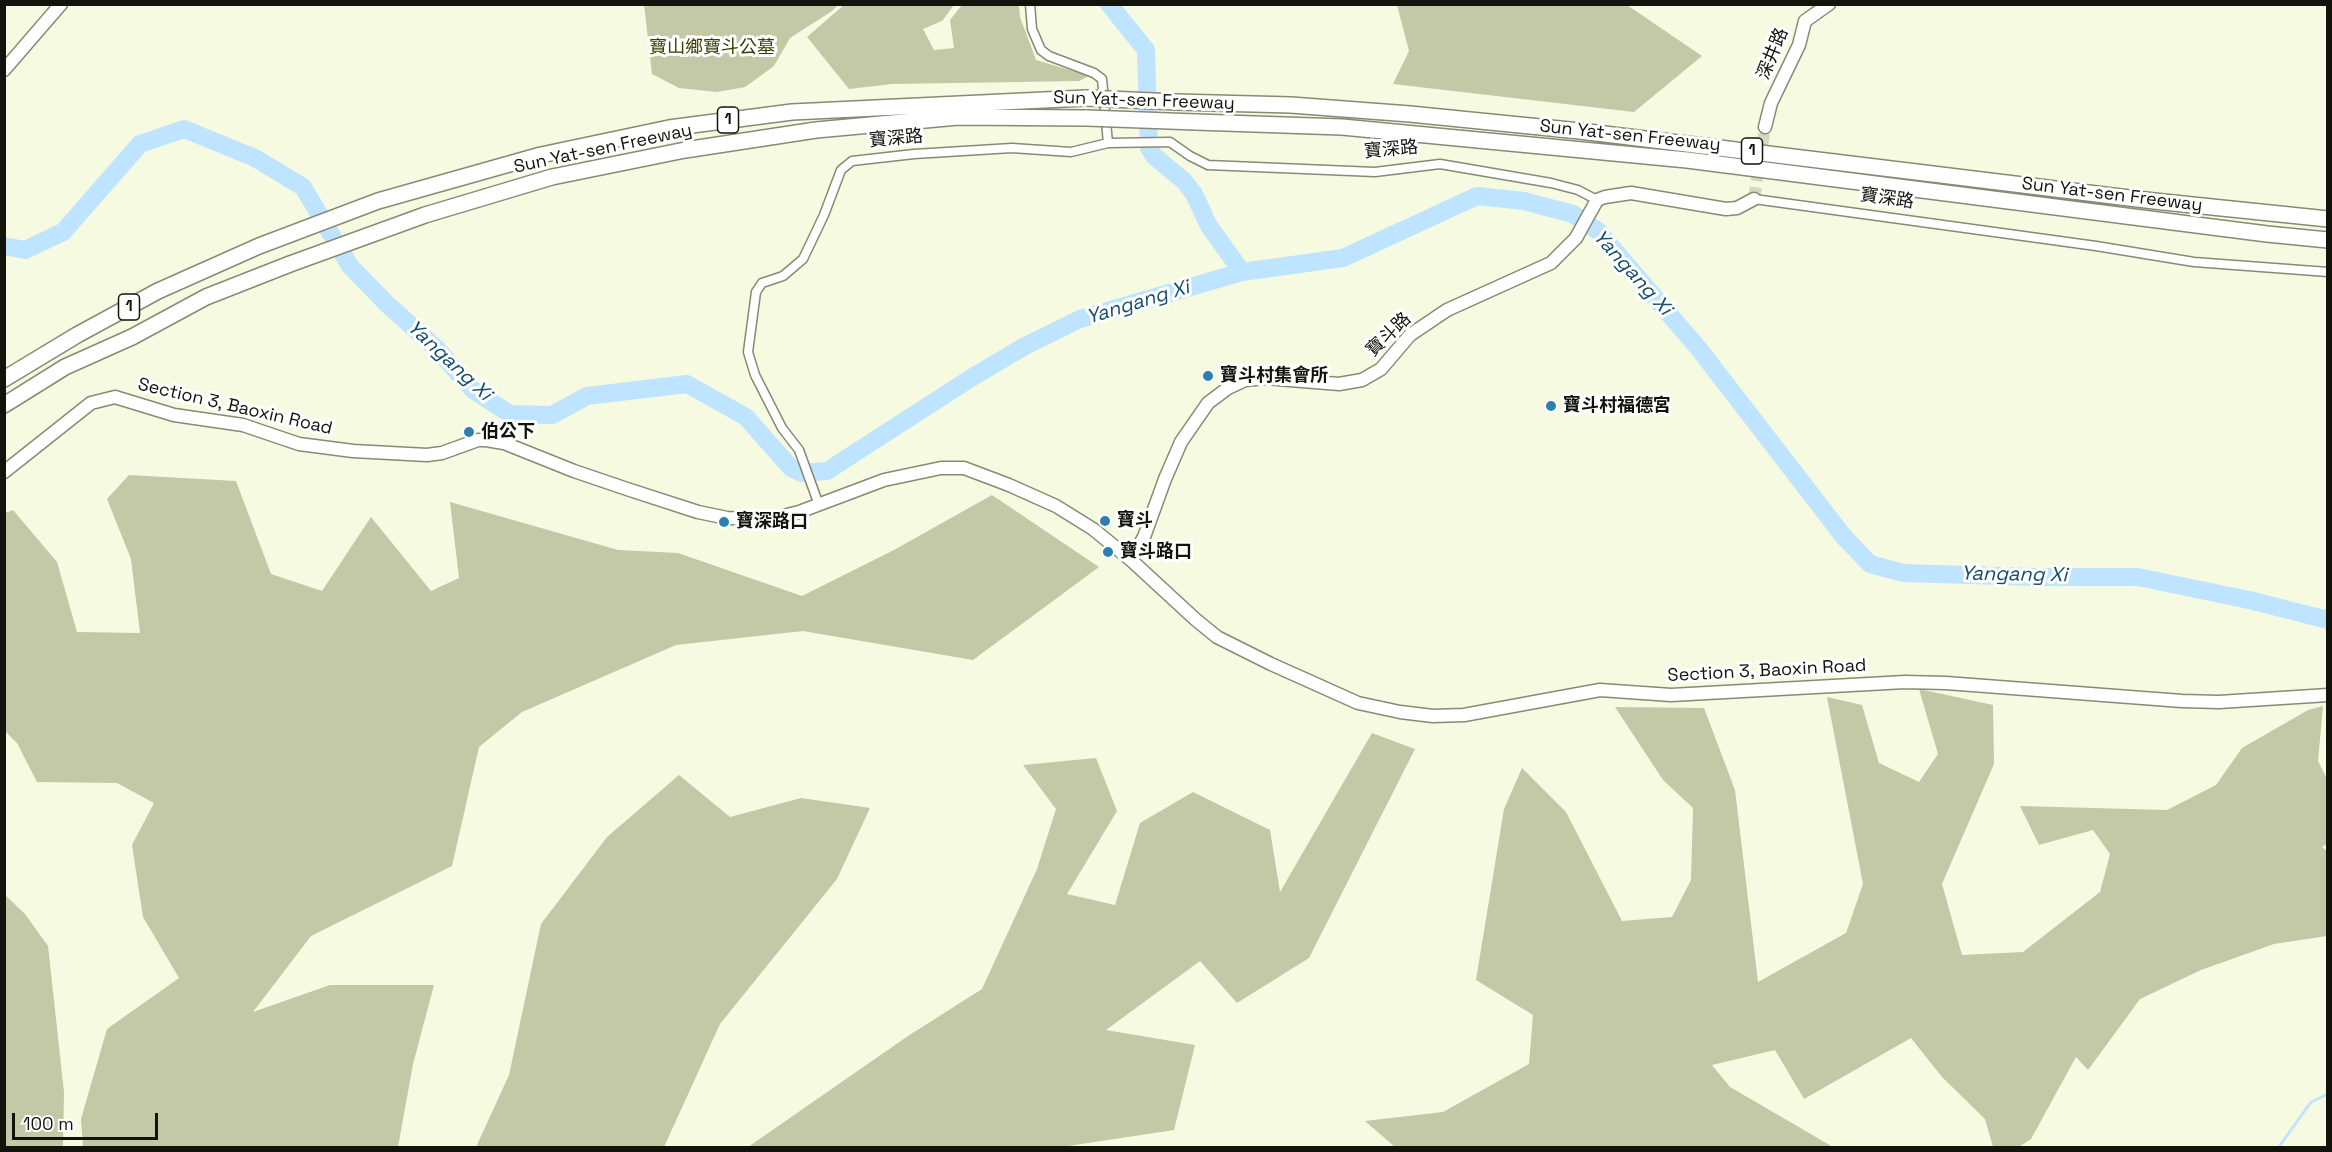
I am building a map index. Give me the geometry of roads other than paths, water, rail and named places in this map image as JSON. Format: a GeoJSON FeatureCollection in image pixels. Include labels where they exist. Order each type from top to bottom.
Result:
{"type":"FeatureCollection","features":[{"type":"Feature","properties":{"kind":"highway","name":"Sun Yat-sen Freeway"},"geometry":{"type":"LineString","coordinates":[[4,379],[77,335],[158,291],[259,246],[378,201],[541,155],[669,128],[792,112],[1086,98],[1291,105],[1580,131],[2154,201],[2328,219]]}},
{"type":"Feature","properties":{"kind":"highway","name":"Sun Yat-sen Freeway"},"geometry":{"type":"LineString","coordinates":[[4,405],[65,367],[132,337],[206,297],[425,215],[552,177],[685,150],[816,130],[958,117],[1087,118],[1342,128],[1688,160],[2328,240]]}},
{"type":"Feature","properties":{"kind":"street"},"geometry":{"type":"LineString","coordinates":[[4,69],[61,4]]}},
{"type":"Feature","properties":{"kind":"street"},"geometry":{"type":"LineString","coordinates":[[1030,4],[1032,29],[1044,53],[1094,73],[1102,80],[1108,143]]}},
{"type":"Feature","properties":{"kind":"street","name":"深井路"},"geometry":{"type":"LineString","coordinates":[[1765,127],[1771,103],[1799,45],[1805,21],[1829,4]]}},
{"type":"Feature","properties":{"kind":"street","name":"寶深路"},"geometry":{"type":"LineString","coordinates":[[819,505],[799,450],[782,428],[750,362],[748,352],[752,312],[756,292],[762,284],[783,276],[803,259],[821,223],[841,170],[846,164],[867,158],[1012,148],[1071,152],[1108,143],[1170,142],[1208,165],[1375,172],[1440,164],[1551,183],[1578,190],[1597,200],[1617,194],[1631,193],[1726,209],[1737,208],[1754,199],[2194,262],[2328,273]]}},
{"type":"Feature","properties":{"kind":"street","name":"寶斗路"},"geometry":{"type":"LineString","coordinates":[[1131,560],[1144,537],[1181,442],[1200,413],[1219,394],[1245,380],[1265,378],[1339,384],[1362,380],[1381,369],[1410,335],[1447,310],[1551,264],[1576,238],[1597,200]]}},
{"type":"Feature","properties":{"kind":"street","name":"Section 3, Baoxin Road"},"geometry":{"type":"LineString","coordinates":[[4,472],[91,403],[115,397],[174,416],[243,425],[299,444],[353,451],[427,455],[442,453],[478,440],[504,443],[574,471],[714,516],[767,519],[799,512],[884,480],[940,468],[964,468],[1009,484],[1056,506],[1093,529],[1217,637],[1290,673],[1358,702],[1400,712],[1433,716],[1464,715],[1600,690],[1671,696],[1905,682],[1946,683],[2144,699],[2210,701],[2328,695]]}},
{"type":"Feature","properties":{"kind":"waterway"},"geometry":{"type":"LineString","coordinates":[[1109,4],[1146,50],[1149,148],[1154,156],[1184,181],[1194,194],[1209,226],[1242,272]]}},
{"type":"Feature","properties":{"kind":"waterway","name":"Yangang Xi"},"geometry":{"type":"LineString","coordinates":[[4,246],[25,250],[63,232],[140,144],[184,129],[255,158],[303,187],[350,266],[387,304],[437,349],[473,390],[510,414],[552,415],[587,396],[687,384],[746,417],[791,468],[802,473],[827,471],[971,378],[1025,346],[1080,319],[1242,272],[1343,258],[1477,196],[1524,201],[1573,214],[1598,231],[1699,349],[1844,537],[1870,564],[1903,573],[2138,577],[2249,600],[2328,620]]}},
{"type":"Feature","properties":{"kind":"waterway"},"geometry":{"type":"LineString","coordinates":[[2278,1148],[2311,1102],[2328,1094]]}},
{"type":"Feature","properties":{"kind":"tunnel"},"geometry":{"type":"LineString","coordinates":[[1754,199],[1765,127]]}},
{"type":"Feature","properties":{"kind":"place","name":"寶斗村集會所"},"geometry":{"type":"Point","coordinates":[1208,376]}},
{"type":"Feature","properties":{"kind":"place","name":"寶斗村福德宮"},"geometry":{"type":"Point","coordinates":[1551,406]}},
{"type":"Feature","properties":{"kind":"place","name":"伯公下"},"geometry":{"type":"Point","coordinates":[469,432]}},
{"type":"Feature","properties":{"kind":"place","name":"寶斗"},"geometry":{"type":"Point","coordinates":[1105,521]}},
{"type":"Feature","properties":{"kind":"place","name":"寶深路口"},"geometry":{"type":"Point","coordinates":[724,522]}},
{"type":"Feature","properties":{"kind":"place","name":"寶斗路口"},"geometry":{"type":"Point","coordinates":[1108,552]}},
{"type":"Feature","properties":{"kind":"park label","name":"寶山鄉寶斗公墓"},"geometry":{"type":"Point","coordinates":[712,48]}}]}
